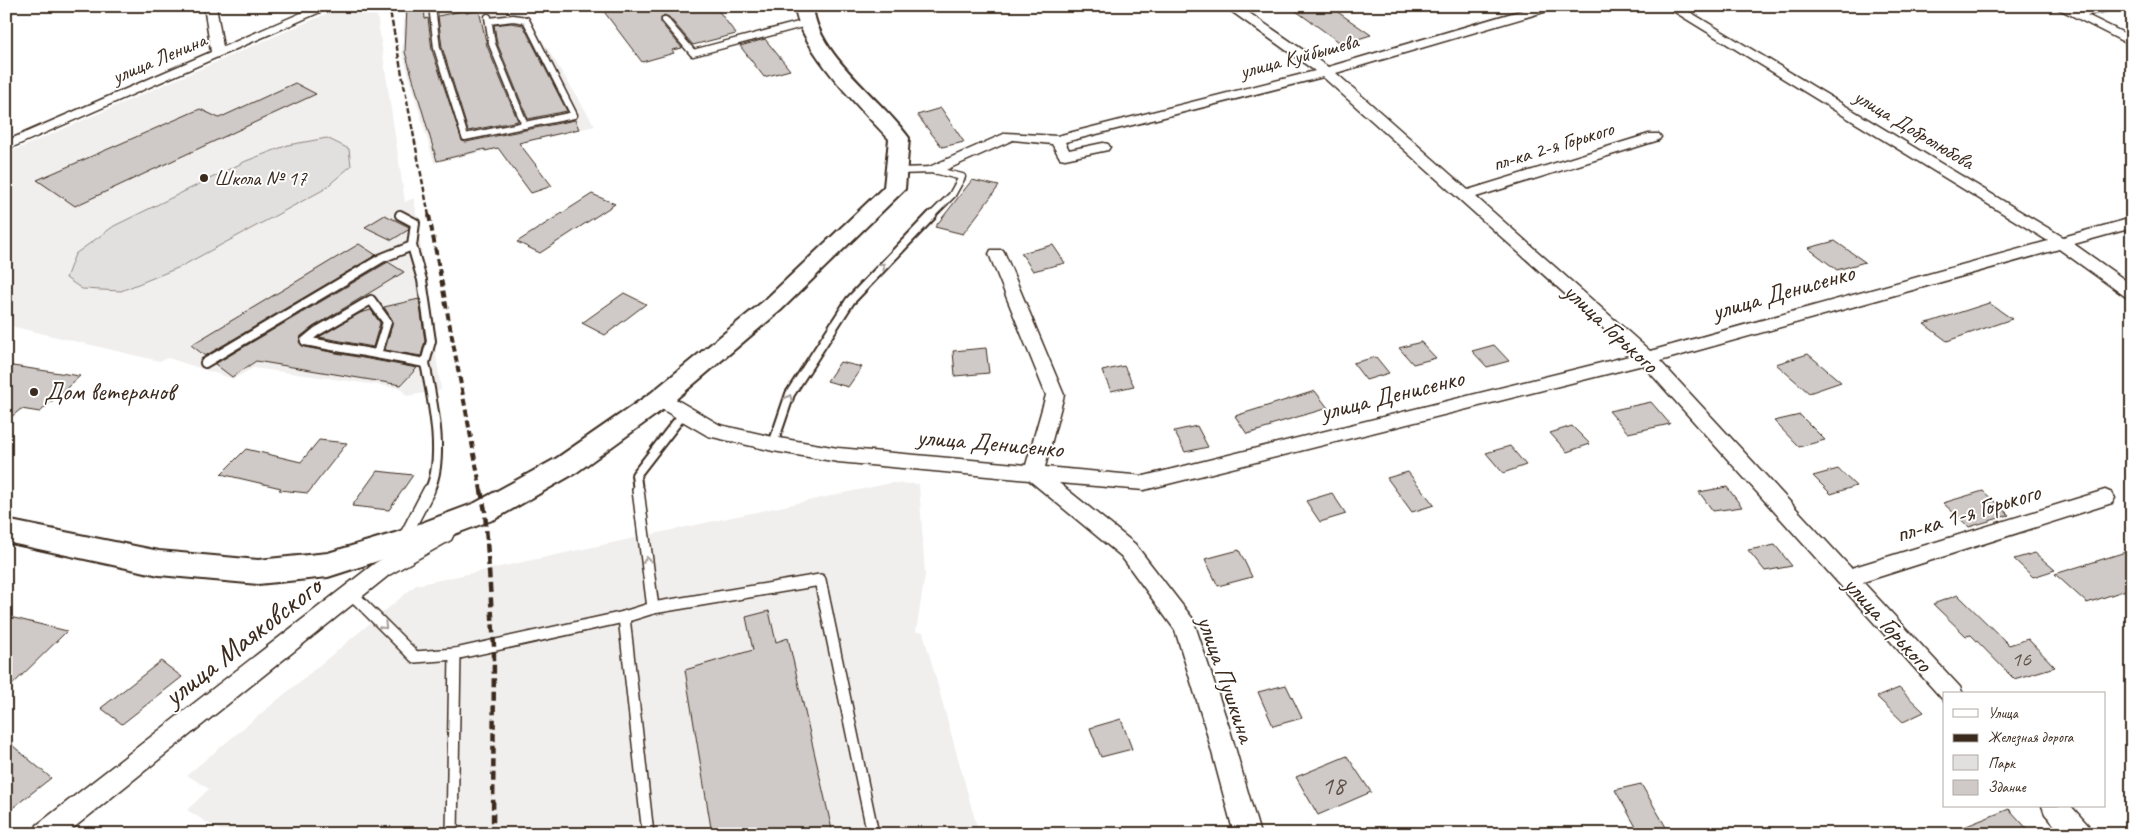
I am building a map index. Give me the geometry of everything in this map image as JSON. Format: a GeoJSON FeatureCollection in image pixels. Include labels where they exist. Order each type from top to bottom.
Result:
{"type":"FeatureCollection","features":[{"type":"Feature","properties":{"kind":"street"},"geometry":{"type":"LineString","coordinates":[[210,6],[218,54]]}},
{"type":"Feature","properties":{"kind":"street","name":"улица Ленина"},"geometry":{"type":"LineString","coordinates":[[6,146],[328,6]]}},
{"type":"Feature","properties":{"kind":"street","name":"улица Горького"},"geometry":{"type":"LineString","coordinates":[[1230,6],[1326,72],[1647,358],[1950,692]]}},
{"type":"Feature","properties":{"kind":"street","name":"улица Куйбышева"},"geometry":{"type":"LineString","coordinates":[[934,170],[1012,136],[1057,140],[1326,72],[1550,6]]}},
{"type":"Feature","properties":{"kind":"street","name":"улица Добролюбова"},"geometry":{"type":"LineString","coordinates":[[1671,6],[2060,242],[2132,293]]}},
{"type":"Feature","properties":{"kind":"street"},"geometry":{"type":"LineString","coordinates":[[2059,6],[2132,42]]}},
{"type":"Feature","properties":{"kind":"street"},"geometry":{"type":"LineString","coordinates":[[2076,14],[2112,6]]}},
{"type":"Feature","properties":{"kind":"street"},"geometry":{"type":"LineString","coordinates":[[6,531],[159,563],[258,572],[328,565],[402,542],[485,511],[567,466],[660,399],[773,305],[894,189],[899,138],[830,60],[804,11]]}},
{"type":"Feature","properties":{"kind":"street","name":"пл-ка 2-я Горького"},"geometry":{"type":"LineString","coordinates":[[1465,196],[1654,137]]}},
{"type":"Feature","properties":{"kind":"street"},"geometry":{"type":"LineString","coordinates":[[1057,140],[1065,154],[1103,147]]}},
{"type":"Feature","properties":{"kind":"street","name":"улица Денисенко"},"geometry":{"type":"LineString","coordinates":[[660,399],[715,431],[772,444],[838,455],[1144,483],[1647,358],[2132,223]]}},
{"type":"Feature","properties":{"kind":"street"},"geometry":{"type":"LineString","coordinates":[[997,254],[1056,395],[1034,473]]}},
{"type":"Feature","properties":{"kind":"street","name":"улица Пушкина"},"geometry":{"type":"LineString","coordinates":[[1034,473],[1128,550],[1185,626],[1218,730],[1247,834]]}},
{"type":"Feature","properties":{"kind":"street","name":"пл-ка 1-я Горького"},"geometry":{"type":"LineString","coordinates":[[1847,578],[2105,498]]}},
{"type":"Feature","properties":{"kind":"street","name":"улица Маяковского"},"geometry":{"type":"LineString","coordinates":[[46,834],[382,569],[485,511]]}},
{"type":"Feature","properties":{"kind":"street"},"geometry":{"type":"LineString","coordinates":[[2056,808],[2079,834]]}},
{"type":"Feature","properties":{"kind":"lane"},"geometry":{"type":"LineString","coordinates":[[432,6],[437,48],[466,137],[526,125],[574,115],[526,20],[513,18],[488,19],[492,44],[526,125]]}},
{"type":"Feature","properties":{"kind":"lane"},"geometry":{"type":"LineString","coordinates":[[665,20],[693,53],[804,11]]}},
{"type":"Feature","properties":{"kind":"lane"},"geometry":{"type":"LineString","coordinates":[[772,444],[790,394],[850,301],[892,255],[952,195],[962,177],[934,170],[895,171]]}},
{"type":"Feature","properties":{"kind":"lane"},"geometry":{"type":"LineString","coordinates":[[400,215],[415,223],[412,246],[422,280],[431,341],[425,363],[437,428],[434,481],[402,542]]}},
{"type":"Feature","properties":{"kind":"lane"},"geometry":{"type":"LineString","coordinates":[[204,363],[382,258],[412,246]]}},
{"type":"Feature","properties":{"kind":"lane"},"geometry":{"type":"LineString","coordinates":[[377,354],[386,322],[372,300],[316,332],[304,341],[425,363]]}},
{"type":"Feature","properties":{"kind":"lane"},"geometry":{"type":"LineString","coordinates":[[653,608],[636,475],[684,413]]}},
{"type":"Feature","properties":{"kind":"lane"},"geometry":{"type":"LineString","coordinates":[[352,594],[415,657],[455,654],[653,608],[820,580],[873,834]]}},
{"type":"Feature","properties":{"kind":"lane"},"geometry":{"type":"LineString","coordinates":[[624,616],[648,834]]}},
{"type":"Feature","properties":{"kind":"lane"},"geometry":{"type":"LineString","coordinates":[[452,834],[455,654]]}},
{"type":"Feature","properties":{"kind":"shaded area","name":"Школа № 17"},"geometry":{"type":"Polygon","coordinates":[[[344,6],[376,8],[405,202],[414,198],[441,390],[407,396],[400,388],[253,368],[233,379],[168,358],[159,361],[6,325],[6,154],[344,6]]]}},
{"type":"Feature","properties":{"kind":"shaded area"},"geometry":{"type":"Polygon","coordinates":[[[405,6],[479,6],[528,17],[595,126],[434,163],[402,52],[405,6]]]}},
{"type":"Feature","properties":{"kind":"shaded area"},"geometry":{"type":"Polygon","coordinates":[[[891,483],[919,484],[925,575],[916,632],[923,632],[979,834],[225,834],[187,810],[209,789],[187,775],[416,585],[891,483]]]}},
{"type":"Feature","properties":{"kind":"green space"},"geometry":{"type":"Polygon","coordinates":[[[327,138],[349,149],[351,166],[323,190],[180,267],[121,291],[82,289],[66,278],[75,254],[114,226],[246,161],[288,145],[327,138]]]}},
{"type":"Feature","properties":{"kind":"building"},"geometry":{"type":"Polygon","coordinates":[[[407,6],[424,6],[425,19],[428,18],[432,50],[462,141],[466,142],[575,120],[579,129],[519,143],[552,186],[531,193],[498,148],[485,151],[485,149],[437,161],[405,52],[407,6]]]}},
{"type":"Feature","properties":{"kind":"building"},"geometry":{"type":"Polygon","coordinates":[[[617,6],[715,6],[736,34],[693,45],[669,17],[664,15],[661,18],[661,23],[682,48],[672,50],[674,53],[642,62],[602,9],[617,6]]]}},
{"type":"Feature","properties":{"kind":"building"},"geometry":{"type":"Polygon","coordinates":[[[1289,6],[1329,6],[1371,35],[1342,44],[1289,6]]]}},
{"type":"Feature","properties":{"kind":"building"},"geometry":{"type":"Polygon","coordinates":[[[466,10],[466,13],[479,10],[487,46],[518,121],[468,131],[442,47],[438,16],[466,10]]]}},
{"type":"Feature","properties":{"kind":"building"},"geometry":{"type":"Polygon","coordinates":[[[511,23],[523,25],[567,111],[528,119],[497,43],[494,25],[511,23]]]}},
{"type":"Feature","properties":{"kind":"building"},"geometry":{"type":"Polygon","coordinates":[[[765,39],[790,70],[764,77],[740,46],[765,39]]]}},
{"type":"Feature","properties":{"kind":"building"},"geometry":{"type":"Polygon","coordinates":[[[295,83],[316,94],[75,206],[37,180],[200,109],[219,118],[295,83]]]}},
{"type":"Feature","properties":{"kind":"building"},"geometry":{"type":"Polygon","coordinates":[[[941,108],[964,142],[942,147],[917,115],[941,108]]]}},
{"type":"Feature","properties":{"kind":"building"},"geometry":{"type":"Polygon","coordinates":[[[972,180],[999,186],[963,234],[935,227],[972,180]]]}},
{"type":"Feature","properties":{"kind":"building"},"geometry":{"type":"Polygon","coordinates":[[[592,194],[615,204],[540,253],[517,242],[592,194]]]}},
{"type":"Feature","properties":{"kind":"building"},"geometry":{"type":"Polygon","coordinates":[[[385,215],[409,227],[408,230],[392,240],[365,227],[385,215]]]}},
{"type":"Feature","properties":{"kind":"building"},"geometry":{"type":"Polygon","coordinates":[[[1835,241],[1865,262],[1837,270],[1808,248],[1835,241]]]}},
{"type":"Feature","properties":{"kind":"building"},"geometry":{"type":"Polygon","coordinates":[[[359,244],[376,255],[205,356],[191,345],[359,244]]]}},
{"type":"Feature","properties":{"kind":"building"},"geometry":{"type":"Polygon","coordinates":[[[1053,245],[1065,263],[1033,271],[1021,253],[1053,245]]]}},
{"type":"Feature","properties":{"kind":"building"},"geometry":{"type":"Polygon","coordinates":[[[388,262],[404,272],[313,327],[301,336],[299,342],[304,347],[417,368],[401,385],[256,361],[232,377],[215,364],[388,262]]]}},
{"type":"Feature","properties":{"kind":"building"},"geometry":{"type":"Polygon","coordinates":[[[624,293],[646,304],[605,335],[582,323],[624,293]]]}},
{"type":"Feature","properties":{"kind":"building"},"geometry":{"type":"Polygon","coordinates":[[[419,299],[425,341],[421,356],[385,350],[393,321],[384,307],[419,299]]]}},
{"type":"Feature","properties":{"kind":"building"},"geometry":{"type":"Polygon","coordinates":[[[1989,303],[2012,319],[1947,341],[1924,324],[1989,303]]]}},
{"type":"Feature","properties":{"kind":"building"},"geometry":{"type":"Polygon","coordinates":[[[371,310],[380,323],[373,347],[319,337],[360,313],[371,310]]]}},
{"type":"Feature","properties":{"kind":"building"},"geometry":{"type":"Polygon","coordinates":[[[1421,342],[1436,358],[1413,364],[1399,348],[1421,342]]]}},
{"type":"Feature","properties":{"kind":"building"},"geometry":{"type":"Polygon","coordinates":[[[1494,345],[1509,361],[1487,367],[1472,351],[1494,345]]]}},
{"type":"Feature","properties":{"kind":"building"},"geometry":{"type":"Polygon","coordinates":[[[986,348],[989,373],[955,376],[953,351],[986,348]]]}},
{"type":"Feature","properties":{"kind":"building"},"geometry":{"type":"Polygon","coordinates":[[[1808,354],[1841,382],[1809,393],[1776,364],[1808,354]]]}},
{"type":"Feature","properties":{"kind":"building"},"geometry":{"type":"Polygon","coordinates":[[[1376,357],[1389,373],[1366,380],[1353,363],[1376,357]]]}},
{"type":"Feature","properties":{"kind":"building"},"geometry":{"type":"Polygon","coordinates":[[[840,362],[862,367],[848,387],[827,381],[840,362]]]}},
{"type":"Feature","properties":{"kind":"building","name":"Дом ветеранов"},"geometry":{"type":"Polygon","coordinates":[[[6,365],[80,376],[40,412],[21,409],[6,421],[6,365]]]}},
{"type":"Feature","properties":{"kind":"building"},"geometry":{"type":"Polygon","coordinates":[[[1124,366],[1134,386],[1111,391],[1102,371],[1124,366]]]}},
{"type":"Feature","properties":{"kind":"building"},"geometry":{"type":"Polygon","coordinates":[[[1315,391],[1328,408],[1270,425],[1271,427],[1247,434],[1235,416],[1315,391]]]}},
{"type":"Feature","properties":{"kind":"building"},"geometry":{"type":"Polygon","coordinates":[[[1651,402],[1670,424],[1628,433],[1609,411],[1651,402]]]}},
{"type":"Feature","properties":{"kind":"building"},"geometry":{"type":"Polygon","coordinates":[[[1800,415],[1825,440],[1799,447],[1774,421],[1800,415]]]}},
{"type":"Feature","properties":{"kind":"building"},"geometry":{"type":"Polygon","coordinates":[[[1197,426],[1208,447],[1185,452],[1174,431],[1197,426]]]}},
{"type":"Feature","properties":{"kind":"building"},"geometry":{"type":"Polygon","coordinates":[[[1572,426],[1590,444],[1567,452],[1550,433],[1572,426]]]}},
{"type":"Feature","properties":{"kind":"building"},"geometry":{"type":"Polygon","coordinates":[[[319,440],[347,443],[308,493],[279,490],[281,488],[221,474],[246,449],[301,462],[319,440]]]}},
{"type":"Feature","properties":{"kind":"building"},"geometry":{"type":"Polygon","coordinates":[[[1510,446],[1526,465],[1503,473],[1486,453],[1510,446]]]}},
{"type":"Feature","properties":{"kind":"building"},"geometry":{"type":"Polygon","coordinates":[[[1838,469],[1856,486],[1831,494],[1813,476],[1838,469]]]}},
{"type":"Feature","properties":{"kind":"building"},"geometry":{"type":"Polygon","coordinates":[[[377,471],[413,475],[389,510],[352,506],[377,471]]]}},
{"type":"Feature","properties":{"kind":"building"},"geometry":{"type":"Polygon","coordinates":[[[1408,472],[1434,505],[1412,512],[1387,478],[1408,472]]]}},
{"type":"Feature","properties":{"kind":"building"},"geometry":{"type":"Polygon","coordinates":[[[1727,487],[1742,507],[1713,511],[1699,492],[1727,487]]]}},
{"type":"Feature","properties":{"kind":"building"},"geometry":{"type":"Polygon","coordinates":[[[1983,491],[2009,515],[1969,527],[1943,503],[1983,491]]]}},
{"type":"Feature","properties":{"kind":"building"},"geometry":{"type":"Polygon","coordinates":[[[1332,493],[1346,514],[1320,522],[1306,501],[1332,493]]]}},
{"type":"Feature","properties":{"kind":"building"},"geometry":{"type":"Polygon","coordinates":[[[1775,545],[1792,566],[1765,571],[1748,550],[1775,545]]]}},
{"type":"Feature","properties":{"kind":"building"},"geometry":{"type":"Polygon","coordinates":[[[1239,550],[1252,577],[1218,586],[1205,559],[1239,550]]]}},
{"type":"Feature","properties":{"kind":"building"},"geometry":{"type":"Polygon","coordinates":[[[2132,550],[2132,588],[2087,603],[2055,574],[2132,550]]]}},
{"type":"Feature","properties":{"kind":"building"},"geometry":{"type":"Polygon","coordinates":[[[2035,553],[2055,570],[2033,577],[2014,559],[2035,553]]]}},
{"type":"Feature","properties":{"kind":"building"},"geometry":{"type":"Polygon","coordinates":[[[1958,595],[2009,645],[2028,639],[2055,667],[2014,679],[1971,635],[1966,636],[1933,604],[1958,595]]]}},
{"type":"Feature","properties":{"kind":"building"},"geometry":{"type":"Polygon","coordinates":[[[769,611],[776,642],[788,638],[833,834],[712,834],[685,670],[753,650],[746,617],[769,611]]]}},
{"type":"Feature","properties":{"kind":"building"},"geometry":{"type":"Polygon","coordinates":[[[6,616],[67,631],[6,691],[6,616]]]}},
{"type":"Feature","properties":{"kind":"building"},"geometry":{"type":"Polygon","coordinates":[[[161,661],[182,677],[122,724],[101,708],[161,661]]]}},
{"type":"Feature","properties":{"kind":"building"},"geometry":{"type":"Polygon","coordinates":[[[1286,685],[1302,718],[1273,726],[1258,692],[1286,685]]]}},
{"type":"Feature","properties":{"kind":"building"},"geometry":{"type":"Polygon","coordinates":[[[1899,688],[1924,712],[1903,722],[1877,697],[1899,688]]]}},
{"type":"Feature","properties":{"kind":"building"},"geometry":{"type":"Polygon","coordinates":[[[1121,719],[1132,749],[1101,757],[1090,728],[1121,719]]]}},
{"type":"Feature","properties":{"kind":"building"},"geometry":{"type":"Polygon","coordinates":[[[6,740],[51,778],[6,813],[6,740]]]}},
{"type":"Feature","properties":{"kind":"building"},"geometry":{"type":"Polygon","coordinates":[[[1347,756],[1371,792],[1318,815],[1296,777],[1347,756]]]}},
{"type":"Feature","properties":{"kind":"building"},"geometry":{"type":"Polygon","coordinates":[[[1641,784],[1670,834],[1640,834],[1615,790],[1641,784]]]}},
{"type":"Feature","properties":{"kind":"building"},"geometry":{"type":"Polygon","coordinates":[[[2009,809],[2032,834],[1949,834],[1949,833],[2009,809]]]}},
{"type":"Feature","properties":{"kind":"railway"},"geometry":{"type":"LineString","coordinates":[[389,6],[429,216]]}},
{"type":"Feature","properties":{"kind":"railway"},"geometry":{"type":"LineString","coordinates":[[429,215],[481,491]]}},
{"type":"Feature","properties":{"kind":"railway"},"geometry":{"type":"LineString","coordinates":[[481,490],[485,511],[494,646],[493,834]]}},
{"type":"Feature","properties":{"kind":"place","name":"Школа № 17"},"geometry":{"type":"Point","coordinates":[204,178]}},
{"type":"Feature","properties":{"kind":"place","name":"Дом ветеранов"},"geometry":{"type":"Point","coordinates":[34,392]}}]}
